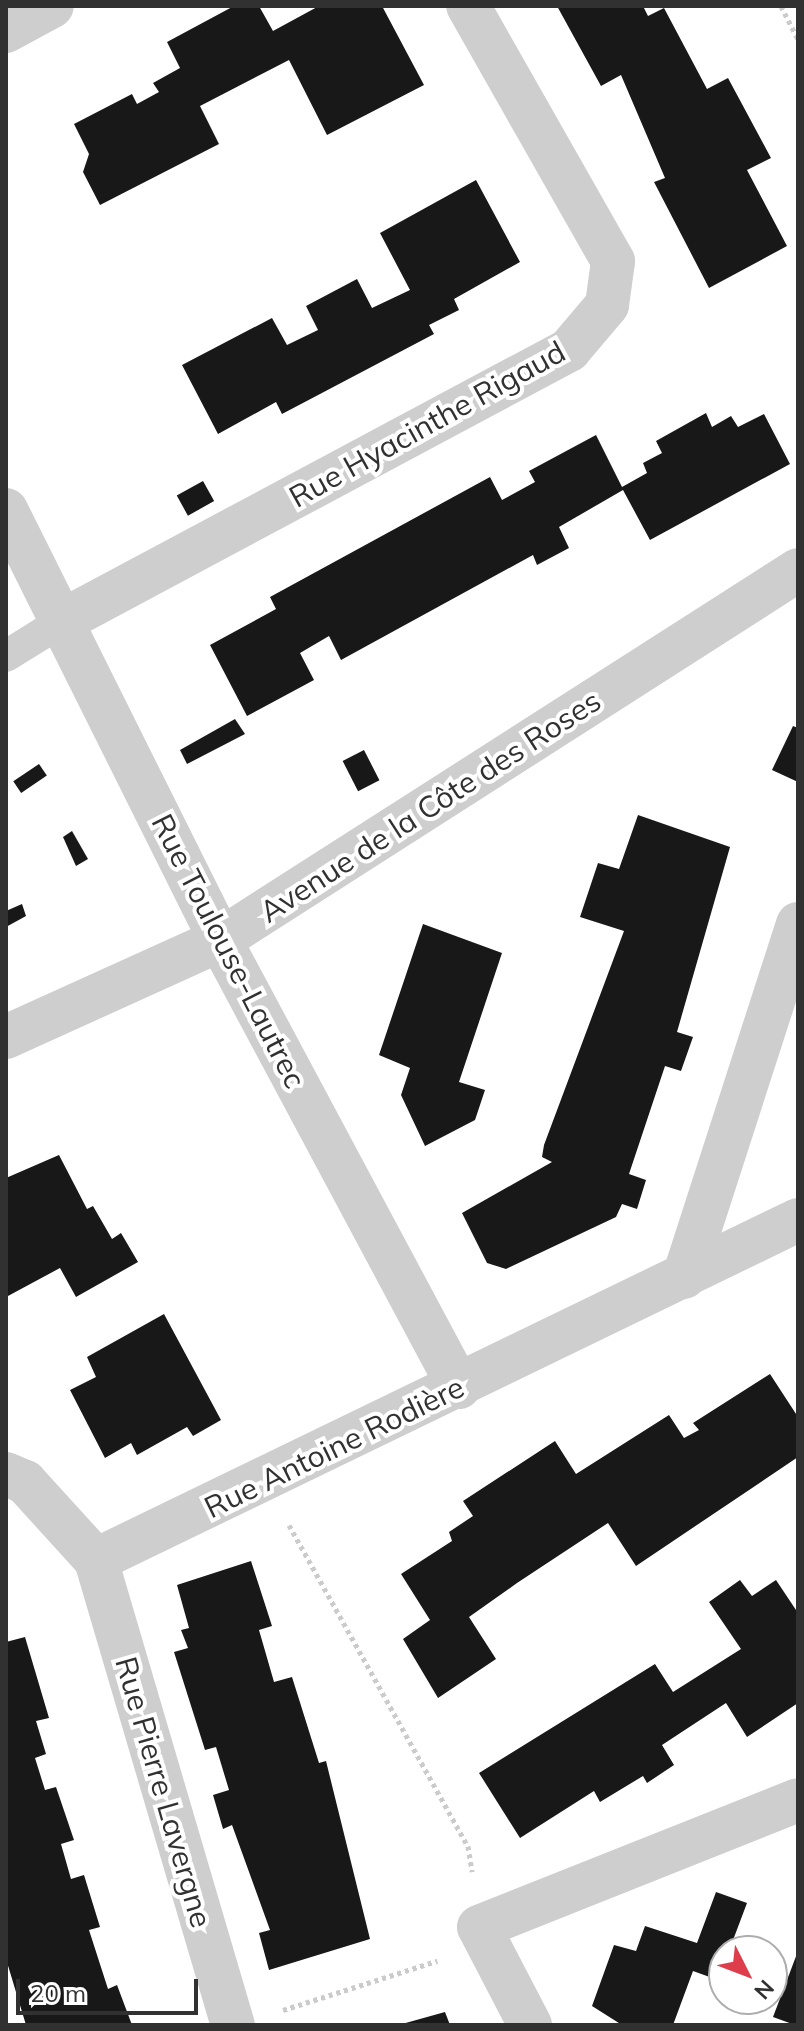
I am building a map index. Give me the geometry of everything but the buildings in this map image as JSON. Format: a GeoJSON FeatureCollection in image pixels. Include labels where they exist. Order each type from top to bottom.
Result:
{"type":"FeatureCollection","features":[{"type":"Feature","properties":{"kind":"street","name":"Rue Hyacinthe Rigaud"},"geometry":{"type":"LineString","coordinates":[[64,620],[569,350],[607,305],[613,261],[468,6]]}},
{"type":"Feature","properties":{"kind":"street","name":"Rue Toulouse-Lautrec"},"geometry":{"type":"LineString","coordinates":[[6,510],[64,620],[220,940],[459,1387]]}},
{"type":"Feature","properties":{"kind":"street","name":"Avenue de la Côte des Roses"},"geometry":{"type":"LineString","coordinates":[[6,1037],[220,940],[798,570]]}},
{"type":"Feature","properties":{"kind":"street"},"geometry":{"type":"LineString","coordinates":[[684,1277],[798,924]]}},
{"type":"Feature","properties":{"kind":"street","name":"Rue Antoine Rodière"},"geometry":{"type":"LineString","coordinates":[[96,1560],[266,1482],[798,1220]]}},
{"type":"Feature","properties":{"kind":"street"},"geometry":{"type":"LineString","coordinates":[[6,1474],[25,1482],[96,1560]]}},
{"type":"Feature","properties":{"kind":"street","name":"Rue Pierre Lavergne"},"geometry":{"type":"LineString","coordinates":[[96,1560],[250,2020]]}},
{"type":"Feature","properties":{"kind":"street"},"geometry":{"type":"LineString","coordinates":[[530,2025],[479,1927],[798,1800]]}},
{"type":"Feature","properties":{"kind":"lane"},"geometry":{"type":"LineString","coordinates":[[6,656],[64,620]]}},
{"type":"Feature","properties":{"kind":"path"},"geometry":{"type":"LineString","coordinates":[[781,6],[798,39]]}},
{"type":"Feature","properties":{"kind":"path"},"geometry":{"type":"LineString","coordinates":[[250,2020],[446,1958],[479,1927],[468,1846],[266,1482]]}}]}
